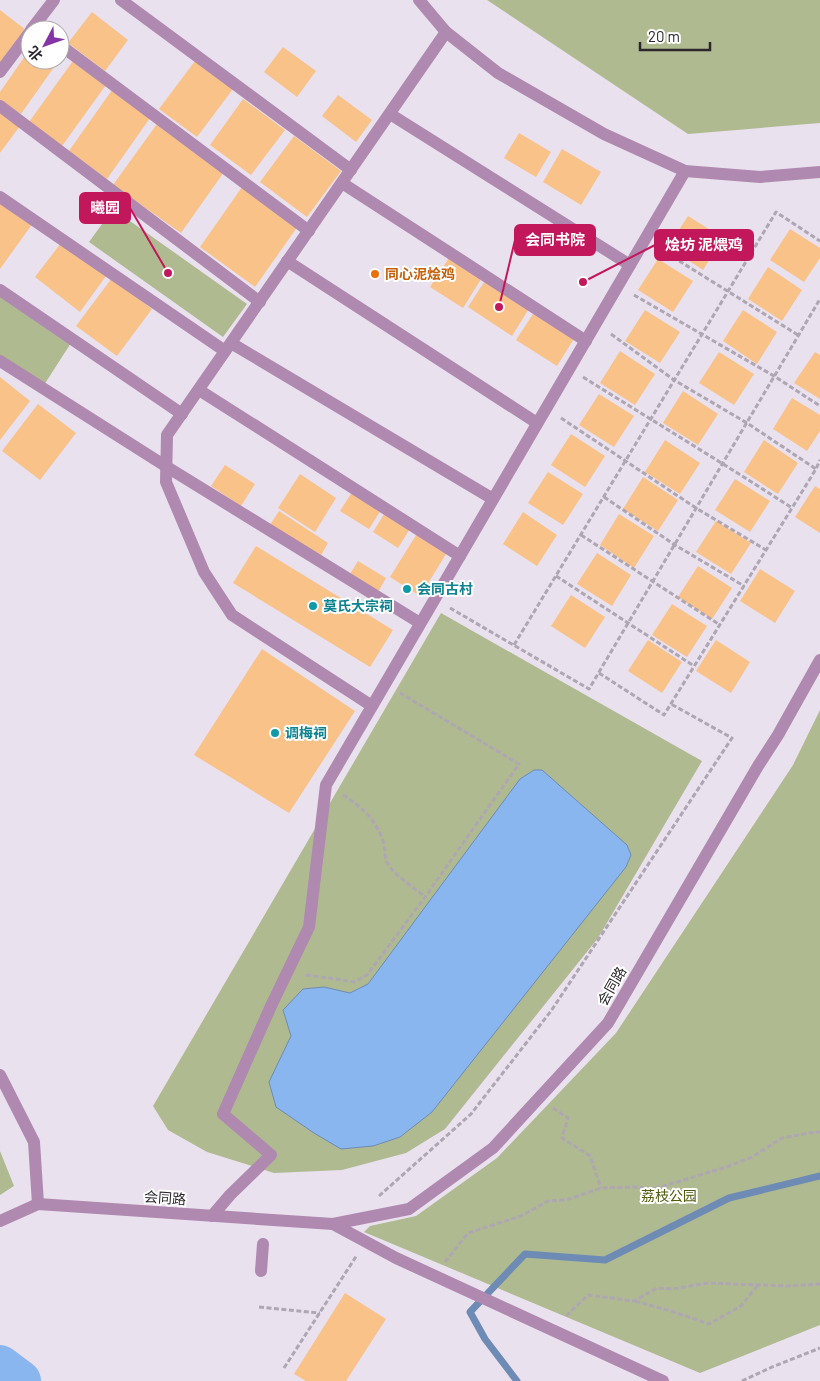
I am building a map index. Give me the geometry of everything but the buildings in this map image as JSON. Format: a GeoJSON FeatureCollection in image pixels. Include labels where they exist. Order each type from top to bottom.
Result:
{"type":"FeatureCollection","features":[{"type":"Feature","properties":{"kind":"street"},"geometry":{"type":"LineString","coordinates":[[41,20],[54,0]]}},
{"type":"Feature","properties":{"kind":"street"},"geometry":{"type":"LineString","coordinates":[[121,0],[351,170]]}},
{"type":"Feature","properties":{"kind":"street"},"geometry":{"type":"LineString","coordinates":[[419,0],[446,32],[498,73],[604,134],[685,171],[760,177],[820,172]]}},
{"type":"Feature","properties":{"kind":"street"},"geometry":{"type":"LineString","coordinates":[[372,706],[232,615],[204,572],[166,482],[167,435],[446,32]]}},
{"type":"Feature","properties":{"kind":"street"},"geometry":{"type":"LineString","coordinates":[[0,72],[20,47]]}},
{"type":"Feature","properties":{"kind":"street"},"geometry":{"type":"LineString","coordinates":[[70,52],[309,231]]}},
{"type":"Feature","properties":{"kind":"street"},"geometry":{"type":"LineString","coordinates":[[0,106],[260,302]]}},
{"type":"Feature","properties":{"kind":"street"},"geometry":{"type":"LineString","coordinates":[[390,114],[630,265]]}},
{"type":"Feature","properties":{"kind":"street"},"geometry":{"type":"LineString","coordinates":[[212,1216],[230,1195],[271,1155],[223,1114],[271,1006],[310,927],[326,785],[685,171]]}},
{"type":"Feature","properties":{"kind":"street"},"geometry":{"type":"LineString","coordinates":[[342,183],[586,341]]}},
{"type":"Feature","properties":{"kind":"street"},"geometry":{"type":"LineString","coordinates":[[0,197],[228,347],[493,499]]}},
{"type":"Feature","properties":{"kind":"street"},"geometry":{"type":"LineString","coordinates":[[287,261],[537,423]]}},
{"type":"Feature","properties":{"kind":"street"},"geometry":{"type":"LineString","coordinates":[[0,290],[182,414]]}},
{"type":"Feature","properties":{"kind":"street"},"geometry":{"type":"LineString","coordinates":[[0,362],[166,467],[420,623]]}},
{"type":"Feature","properties":{"kind":"street"},"geometry":{"type":"LineString","coordinates":[[199,390],[460,556]]}},
{"type":"Feature","properties":{"kind":"street","name":"会同路"},"geometry":{"type":"LineString","coordinates":[[0,1221],[38,1204],[333,1224],[409,1209],[493,1148],[608,1023],[778,735],[820,660]]}},
{"type":"Feature","properties":{"kind":"street"},"geometry":{"type":"LineString","coordinates":[[0,1076],[34,1142],[38,1204]]}},
{"type":"Feature","properties":{"kind":"street","name":"会同路"},"geometry":{"type":"LineString","coordinates":[[333,1224],[396,1258],[663,1381]]}},
{"type":"Feature","properties":{"kind":"street"},"geometry":{"type":"LineString","coordinates":[[261,1271],[263,1244]]}},
{"type":"Feature","properties":{"kind":"path"},"geometry":{"type":"LineString","coordinates":[[514,645],[776,212],[820,241]]}},
{"type":"Feature","properties":{"kind":"path"},"geometry":{"type":"LineString","coordinates":[[644,240],[798,336]]}},
{"type":"Feature","properties":{"kind":"path"},"geometry":{"type":"LineString","coordinates":[[618,285],[774,376],[820,406]]}},
{"type":"Feature","properties":{"kind":"path"},"geometry":{"type":"LineString","coordinates":[[434,599],[589,689],[820,299]]}},
{"type":"Feature","properties":{"kind":"path"},"geometry":{"type":"LineString","coordinates":[[596,323],[674,380],[747,423],[816,469]]}},
{"type":"Feature","properties":{"kind":"path"},"geometry":{"type":"LineString","coordinates":[[569,368],[792,508]]}},
{"type":"Feature","properties":{"kind":"path"},"geometry":{"type":"LineString","coordinates":[[546,408],[696,508],[766,550]]}},
{"type":"Feature","properties":{"kind":"path"},"geometry":{"type":"LineString","coordinates":[[599,673],[664,716],[820,460]]}},
{"type":"Feature","properties":{"kind":"path"},"geometry":{"type":"LineString","coordinates":[[604,497],[674,545],[744,586]]}},
{"type":"Feature","properties":{"kind":"path"},"geometry":{"type":"LineString","coordinates":[[581,534],[720,626]]}},
{"type":"Feature","properties":{"kind":"path"},"geometry":{"type":"LineString","coordinates":[[556,576],[694,666]]}},
{"type":"Feature","properties":{"kind":"path"},"geometry":{"type":"LineString","coordinates":[[304,975],[354,982],[367,975],[519,764],[385,684]]}},
{"type":"Feature","properties":{"kind":"path"},"geometry":{"type":"LineString","coordinates":[[354,1220],[394,1181],[471,1114],[551,1011],[732,738],[671,704]]}},
{"type":"Feature","properties":{"kind":"path"},"geometry":{"type":"LineString","coordinates":[[326,785],[358,804],[373,820],[383,841],[386,860],[396,873],[425,897]]}},
{"type":"Feature","properties":{"kind":"path"},"geometry":{"type":"LineString","coordinates":[[538,1099],[568,1118],[562,1138],[590,1156],[601,1188]]}},
{"type":"Feature","properties":{"kind":"path"},"geometry":{"type":"LineString","coordinates":[[434,1276],[468,1233],[522,1216],[548,1201],[566,1200],[601,1188],[636,1187],[654,1189],[752,1158],[782,1138],[820,1132]]}},
{"type":"Feature","properties":{"kind":"path"},"geometry":{"type":"LineString","coordinates":[[284,1368],[365,1242]]}},
{"type":"Feature","properties":{"kind":"path"},"geometry":{"type":"LineString","coordinates":[[634,1301],[657,1288],[672,1289],[708,1283],[788,1286],[820,1284]]}},
{"type":"Feature","properties":{"kind":"path"},"geometry":{"type":"LineString","coordinates":[[551,1330],[588,1295],[634,1301],[708,1324],[741,1306],[758,1284]]}},
{"type":"Feature","properties":{"kind":"path"},"geometry":{"type":"LineString","coordinates":[[259,1307],[320,1312]]}},
{"type":"Feature","properties":{"kind":"path"},"geometry":{"type":"LineString","coordinates":[[742,1381],[820,1348]]}},
{"type":"Feature","properties":{"kind":"green space"},"geometry":{"type":"Polygon","coordinates":[[[487,0],[820,0],[820,123],[688,134],[487,0]]]}},
{"type":"Feature","properties":{"kind":"green space"},"geometry":{"type":"Polygon","coordinates":[[[113,209],[247,304],[223,337],[89,242],[113,209]]]}},
{"type":"Feature","properties":{"kind":"green space"},"geometry":{"type":"Polygon","coordinates":[[[0,294],[71,343],[44,385],[0,356],[0,294]]]}},
{"type":"Feature","properties":{"kind":"green space"},"geometry":{"type":"Polygon","coordinates":[[[441,613],[702,761],[598,938],[445,1129],[406,1153],[342,1170],[274,1173],[207,1152],[168,1130],[153,1106],[441,613]]]}},
{"type":"Feature","properties":{"kind":"green space","name":"荔枝公园"},"geometry":{"type":"Polygon","coordinates":[[[820,710],[820,1325],[700,1373],[364,1232],[370,1226],[416,1216],[497,1158],[616,1033],[793,765],[820,710]]]}},
{"type":"Feature","properties":{"kind":"green space"},"geometry":{"type":"Polygon","coordinates":[[[0,1151],[14,1186],[0,1195],[0,1151]]]}},
{"type":"Feature","properties":{"kind":"water"},"geometry":{"type":"Polygon","coordinates":[[[534,770],[542,770],[627,845],[631,855],[626,867],[432,1112],[400,1137],[373,1146],[341,1149],[276,1107],[269,1082],[291,1036],[283,1010],[303,989],[324,987],[350,993],[368,984],[520,779],[534,770]]]}},
{"type":"Feature","properties":{"kind":"waterway"},"geometry":{"type":"LineString","coordinates":[[517,1381],[485,1339],[470,1312],[525,1254],[605,1260],[729,1198],[820,1176]]}},
{"type":"Feature","properties":{"kind":"waterway"},"geometry":{"type":"LineString","coordinates":[[0,1366],[20,1381]]}},
{"type":"Feature","properties":{"kind":"place","name":"曦园"},"geometry":{"type":"Point","coordinates":[168,273]}},
{"type":"Feature","properties":{"kind":"place","name":"同心泥烩鸡"},"geometry":{"type":"Point","coordinates":[375,274]}},
{"type":"Feature","properties":{"kind":"place","name":"烩坊 泥煨鸡"},"geometry":{"type":"Point","coordinates":[583,282]}},
{"type":"Feature","properties":{"kind":"place","name":"会同书院"},"geometry":{"type":"Point","coordinates":[499,307]}},
{"type":"Feature","properties":{"kind":"place","name":"会同古村"},"geometry":{"type":"Point","coordinates":[407,589]}},
{"type":"Feature","properties":{"kind":"place","name":"莫氏大宗祠"},"geometry":{"type":"Point","coordinates":[313,606]}},
{"type":"Feature","properties":{"kind":"place","name":"调梅祠"},"geometry":{"type":"Point","coordinates":[275,733]}}]}
